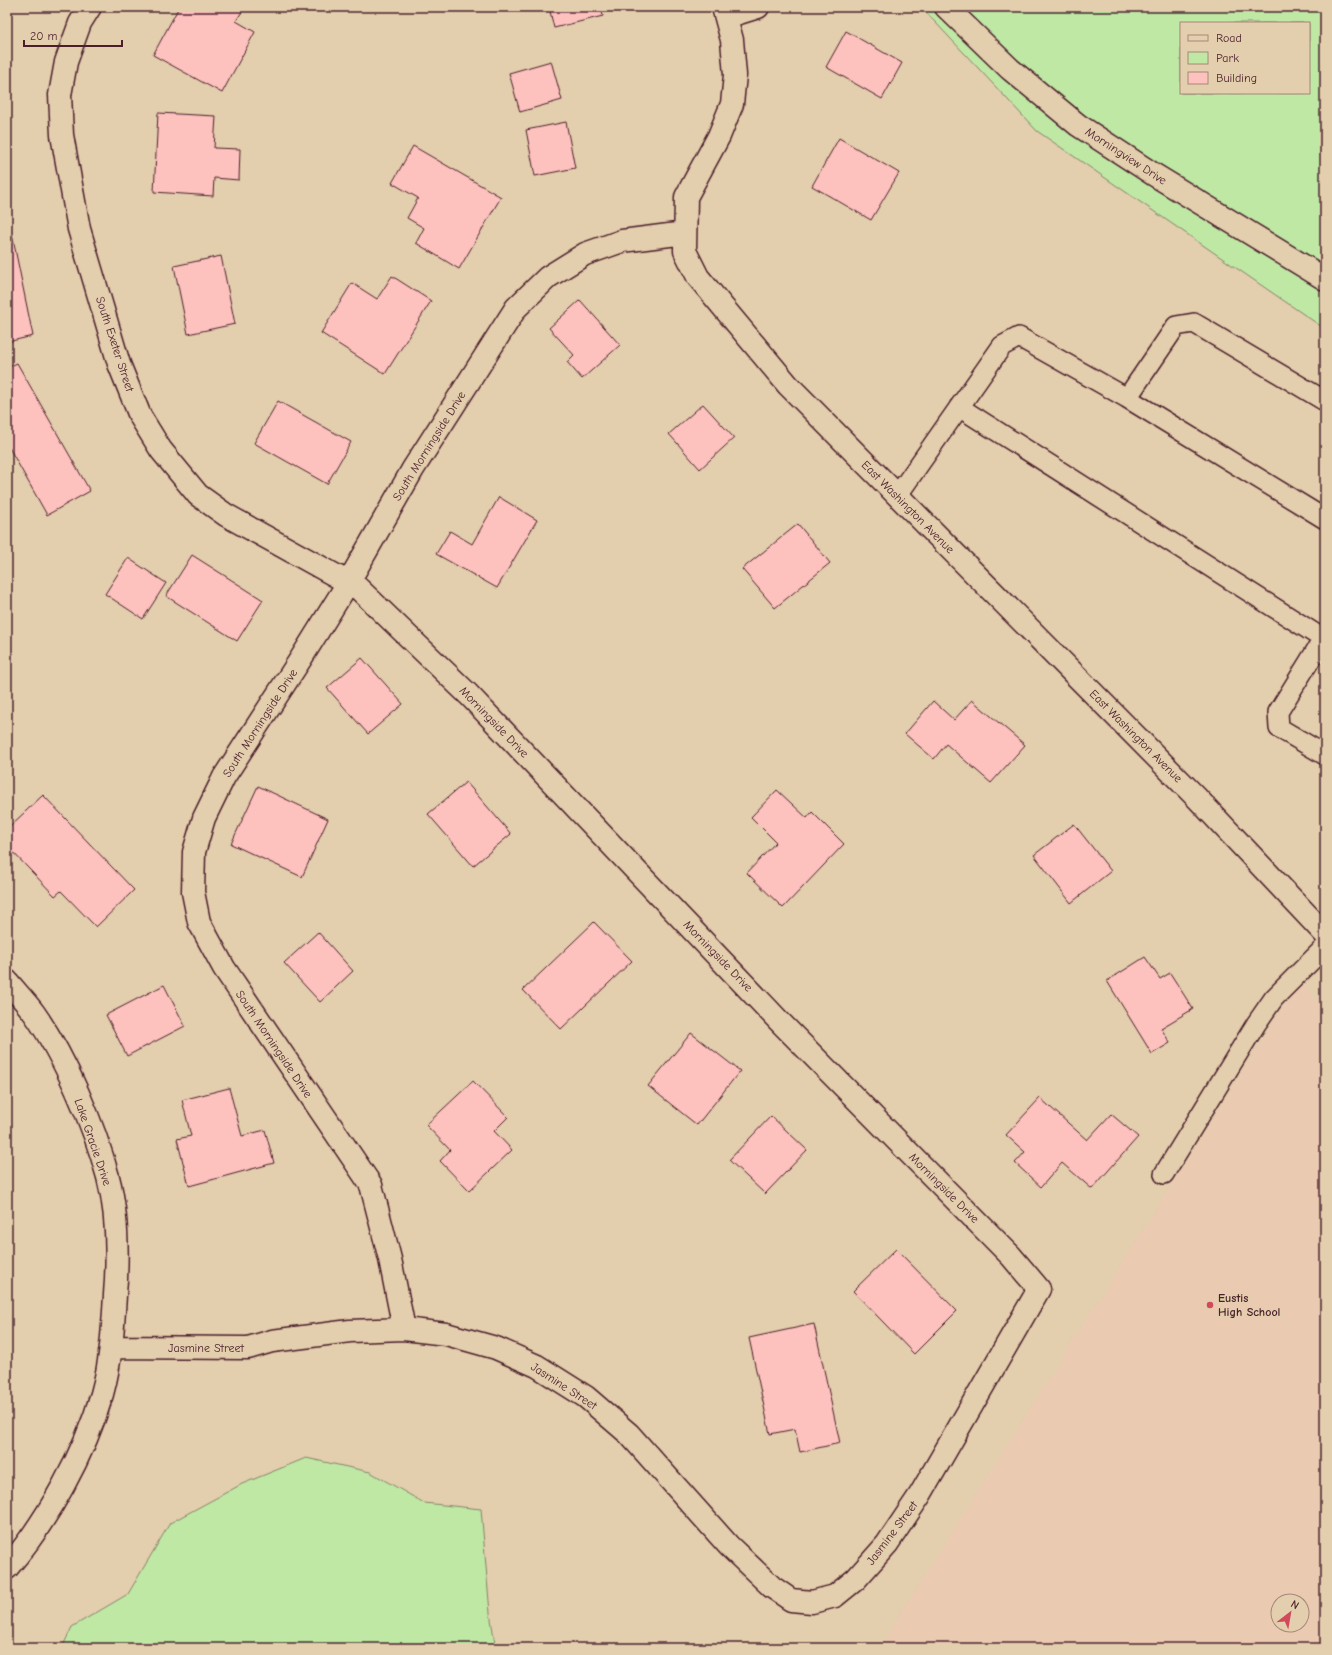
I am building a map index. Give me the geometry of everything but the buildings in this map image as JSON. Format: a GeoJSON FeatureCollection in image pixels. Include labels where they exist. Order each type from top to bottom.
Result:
{"type":"FeatureCollection","features":[{"type":"Feature","properties":{"kind":"street","name":"South Exeter Street"},"geometry":{"type":"LineString","coordinates":[[90,7],[80,23],[66,62],[60,95],[62,135],[79,229],[119,364],[140,416],[161,450],[198,495],[226,515],[348,583]]}},
{"type":"Feature","properties":{"kind":"street"},"geometry":{"type":"LineString","coordinates":[[725,12],[758,7]]}},
{"type":"Feature","properties":{"kind":"street","name":"Morningview Drive"},"geometry":{"type":"LineString","coordinates":[[946,7],[1010,69],[1078,125],[1153,174],[1325,279]]}},
{"type":"Feature","properties":{"kind":"street","name":"East Washington Avenue"},"geometry":{"type":"LineString","coordinates":[[725,12],[732,40],[735,75],[732,104],[720,136],[686,197],[685,251],[698,277],[788,385],[1197,798],[1325,934]]}},
{"type":"Feature","properties":{"kind":"street","name":"South Morningside Drive"},"geometry":{"type":"LineString","coordinates":[[404,1329],[390,1259],[371,1185],[224,968],[199,922],[193,892],[194,852],[204,818],[224,777],[348,583],[413,469],[516,308],[548,277],[585,254],[622,241],[686,233]]}},
{"type":"Feature","properties":{"kind":"street","name":"Morningside Drive"},"geometry":{"type":"LineString","coordinates":[[348,583],[358,588],[469,695],[780,1022],[1039,1288],[1007,1344]]}},
{"type":"Feature","properties":{"kind":"street","name":"Lake Gracie Drive"},"geometry":{"type":"LineString","coordinates":[[7,981],[34,1013],[61,1059],[87,1116],[108,1177],[114,1213],[117,1265],[112,1347]]}},
{"type":"Feature","properties":{"kind":"street","name":"Jasmine Street"},"geometry":{"type":"LineString","coordinates":[[112,1347],[248,1348],[272,1341],[350,1331],[404,1329],[446,1334],[496,1348],[537,1366],[586,1397],[629,1434],[729,1546],[772,1587],[791,1600],[812,1602],[836,1596],[856,1579],[887,1544],[920,1495],[1007,1344]]}},
{"type":"Feature","properties":{"kind":"street"},"geometry":{"type":"LineString","coordinates":[[7,1568],[56,1499],[84,1443],[102,1394],[112,1347]]}},
{"type":"Feature","properties":{"kind":"lane"},"geometry":{"type":"LineString","coordinates":[[1127,398],[1176,326],[1194,323],[1325,401]]}},
{"type":"Feature","properties":{"kind":"lane"},"geometry":{"type":"LineString","coordinates":[[897,496],[1002,346],[1019,338],[1127,398],[1325,519]]}},
{"type":"Feature","properties":{"kind":"lane"},"geometry":{"type":"LineString","coordinates":[[959,407],[1324,639],[1278,712],[1279,728],[1325,756]]}},
{"type":"Feature","properties":{"kind":"lane"},"geometry":{"type":"LineString","coordinates":[[1164,1174],[1256,1024],[1274,998],[1325,947]]}},
{"type":"Feature","properties":{"kind":"shaded area","name":"Eustis High School"},"geometry":{"type":"Polygon","coordinates":[[[1300,981],[1325,1009],[1325,1648],[879,1648],[1300,981]]]}},
{"type":"Feature","properties":{"kind":"green space"},"geometry":{"type":"Polygon","coordinates":[[[921,7],[1325,7],[1325,329],[1037,131],[921,7]]]}},
{"type":"Feature","properties":{"kind":"green space"},"geometry":{"type":"Polygon","coordinates":[[[306,1458],[370,1472],[424,1503],[481,1509],[490,1613],[495,1644],[494,1648],[62,1648],[72,1627],[128,1594],[170,1523],[242,1484],[306,1458]]]}},
{"type":"Feature","properties":{"kind":"place","name":"Eustis High School"},"geometry":{"type":"Point","coordinates":[1210,1305]}}]}
